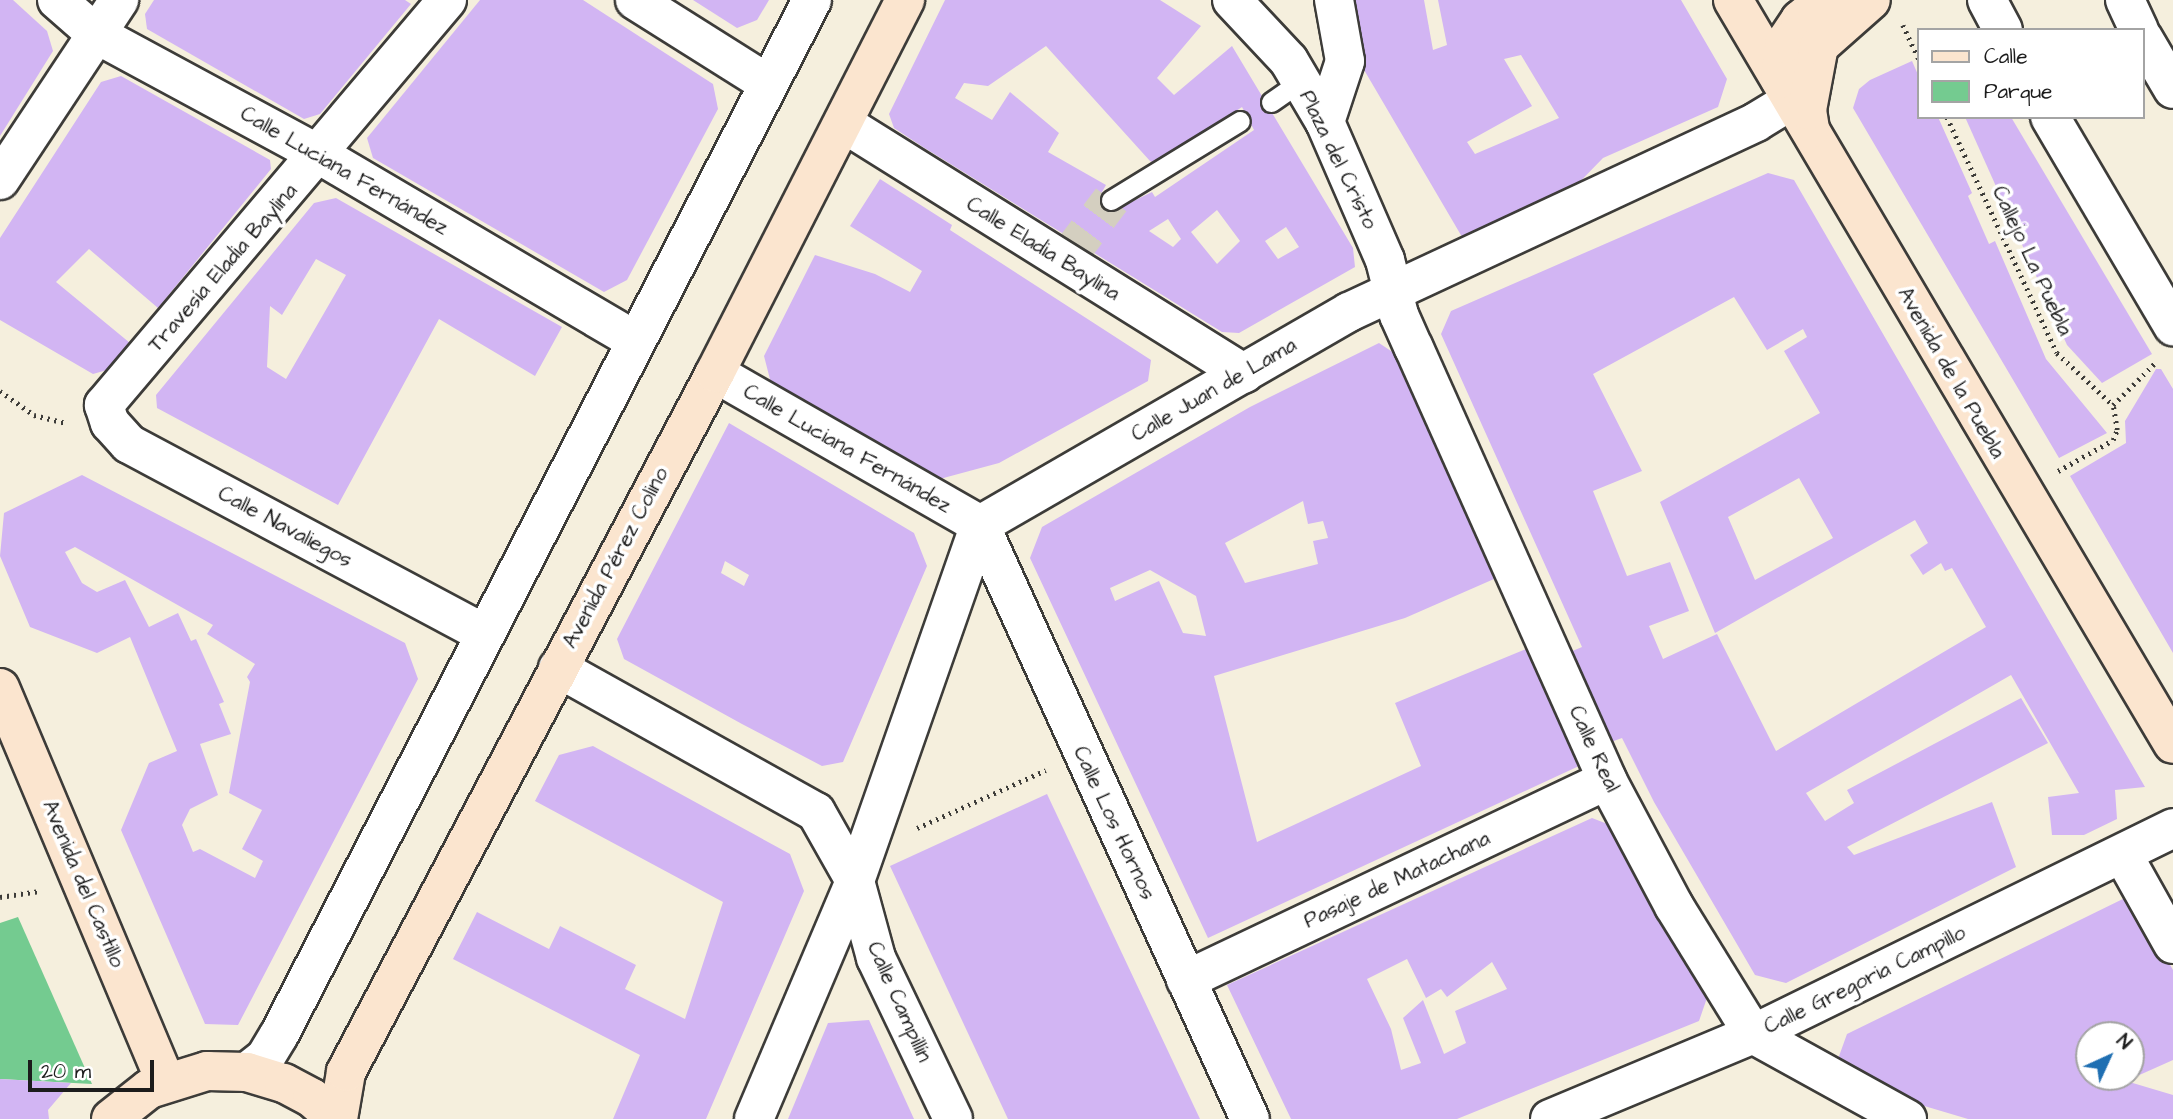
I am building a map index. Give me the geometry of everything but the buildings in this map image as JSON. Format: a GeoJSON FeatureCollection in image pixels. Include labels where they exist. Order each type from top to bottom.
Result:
{"type":"FeatureCollection","features":[{"type":"Feature","properties":{"kind":"street","name":"Calle Luciana Fernández"},"geometry":{"type":"LineString","coordinates":[[57,0],[96,34],[320,155],[634,340]]}},
{"type":"Feature","properties":{"kind":"street"},"geometry":{"type":"LineString","coordinates":[[0,180],[119,0]]}},
{"type":"Feature","properties":{"kind":"street","name":"Travesía Eladia Baylina"},"geometry":{"type":"LineString","coordinates":[[107,414],[447,0]]}},
{"type":"Feature","properties":{"kind":"street"},"geometry":{"type":"LineString","coordinates":[[635,0],[767,83]]}},
{"type":"Feature","properties":{"kind":"street"},"geometry":{"type":"LineString","coordinates":[[785,0],[769,26],[799,44]]}},
{"type":"Feature","properties":{"kind":"street"},"geometry":{"type":"LineString","coordinates":[[256,1065],[767,83],[799,44],[812,0]]}},
{"type":"Feature","properties":{"kind":"street","name":"Avenida Pérez Colino"},"geometry":{"type":"LineString","coordinates":[[337,1119],[346,1072],[715,373],[905,0]]}},
{"type":"Feature","properties":{"kind":"street","name":"Plaza del Cristo"},"geometry":{"type":"LineString","coordinates":[[1232,0],[1269,39],[1286,92],[1325,122],[1395,289]]}},
{"type":"Feature","properties":{"kind":"street"},"geometry":{"type":"LineString","coordinates":[[1325,122],[1345,61],[1334,0]]}},
{"type":"Feature","properties":{"kind":"street","name":"Avenida de la Puebla"},"geometry":{"type":"LineString","coordinates":[[1733,0],[2020,492],[2173,744]]}},
{"type":"Feature","properties":{"kind":"street"},"geometry":{"type":"LineString","coordinates":[[1825,0],[1800,20],[1784,44],[1794,103],[1807,110],[1819,46],[1884,6]]}},
{"type":"Feature","properties":{"kind":"street"},"geometry":{"type":"LineString","coordinates":[[2125,0],[2138,28]]}},
{"type":"Feature","properties":{"kind":"street"},"geometry":{"type":"LineString","coordinates":[[2145,40],[2173,89]]}},
{"type":"Feature","properties":{"kind":"street","name":"Calle Juan de Lama"},"geometry":{"type":"LineString","coordinates":[[980,525],[1395,289],[1794,103]]}},
{"type":"Feature","properties":{"kind":"street"},"geometry":{"type":"LineString","coordinates":[[2051,119],[2169,341]]}},
{"type":"Feature","properties":{"kind":"street","name":"Calle Eladia Baylina"},"geometry":{"type":"LineString","coordinates":[[843,123],[1244,374]]}},
{"type":"Feature","properties":{"kind":"street","name":"Calle Real"},"geometry":{"type":"LineString","coordinates":[[1395,289],[1399,314],[1607,780],[1674,906],[1753,1034],[1907,1119]]}},
{"type":"Feature","properties":{"kind":"street","name":"Calle Luciana Fernández"},"geometry":{"type":"LineString","coordinates":[[715,373],[980,525]]}},
{"type":"Feature","properties":{"kind":"street","name":"Calle Navaliegos"},"geometry":{"type":"LineString","coordinates":[[107,414],[128,444],[483,633]]}},
{"type":"Feature","properties":{"kind":"street"},"geometry":{"type":"LineString","coordinates":[[754,1119],[860,866],[980,525]]}},
{"type":"Feature","properties":{"kind":"street","name":"Calle Los Hornos"},"geometry":{"type":"LineString","coordinates":[[980,525],[1250,1119]]}},
{"type":"Feature","properties":{"kind":"street"},"geometry":{"type":"LineString","coordinates":[[558,668],[816,813],[860,866]]}},
{"type":"Feature","properties":{"kind":"street","name":"Avenida del Castillo"},"geometry":{"type":"LineString","coordinates":[[0,688],[165,1081]]}},
{"type":"Feature","properties":{"kind":"street","name":"Pasaje de Matachana"},"geometry":{"type":"LineString","coordinates":[[1186,980],[1607,780]]}},
{"type":"Feature","properties":{"kind":"street","name":"Calle Gregoria Campillo"},"geometry":{"type":"LineString","coordinates":[[1550,1119],[1753,1034],[2123,855],[2173,828]]}},
{"type":"Feature","properties":{"kind":"street"},"geometry":{"type":"LineString","coordinates":[[2123,855],[2173,944]]}},
{"type":"Feature","properties":{"kind":"street","name":"Calle Campillín"},"geometry":{"type":"LineString","coordinates":[[860,866],[876,958],[953,1119]]}},
{"type":"Feature","properties":{"kind":"street"},"geometry":{"type":"LineString","coordinates":[[111,1119],[165,1081],[207,1071],[256,1065],[312,1098],[337,1119]]}},
{"type":"Feature","properties":{"kind":"lane"},"geometry":{"type":"LineString","coordinates":[[1111,200],[1240,121]]}},
{"type":"Feature","properties":{"kind":"lane"},"geometry":{"type":"LineString","coordinates":[[256,1065],[292,1045],[361,909]]}},
{"type":"Feature","properties":{"kind":"path"},"geometry":{"type":"LineString","coordinates":[[1884,6],[1918,57]]}},
{"type":"Feature","properties":{"kind":"path","name":"Callejo La Puebla"},"geometry":{"type":"LineString","coordinates":[[1948,119],[2057,353],[2113,405]]}},
{"type":"Feature","properties":{"kind":"path"},"geometry":{"type":"LineString","coordinates":[[2020,492],[2113,440],[2117,430],[2113,405],[2169,341]]}},
{"type":"Feature","properties":{"kind":"path"},"geometry":{"type":"LineString","coordinates":[[0,391],[34,415],[69,423],[107,414]]}},
{"type":"Feature","properties":{"kind":"path"},"geometry":{"type":"LineString","coordinates":[[860,866],[1082,752]]}},
{"type":"Feature","properties":{"kind":"green space"},"geometry":{"type":"Polygon","coordinates":[[[18,917],[92,1084],[0,1079],[0,923],[18,917]]]}},
{"type":"Feature","properties":{"kind":"tunnel"},"geometry":{"type":"LineString","coordinates":[[1064,262],[1111,200]]}}]}
